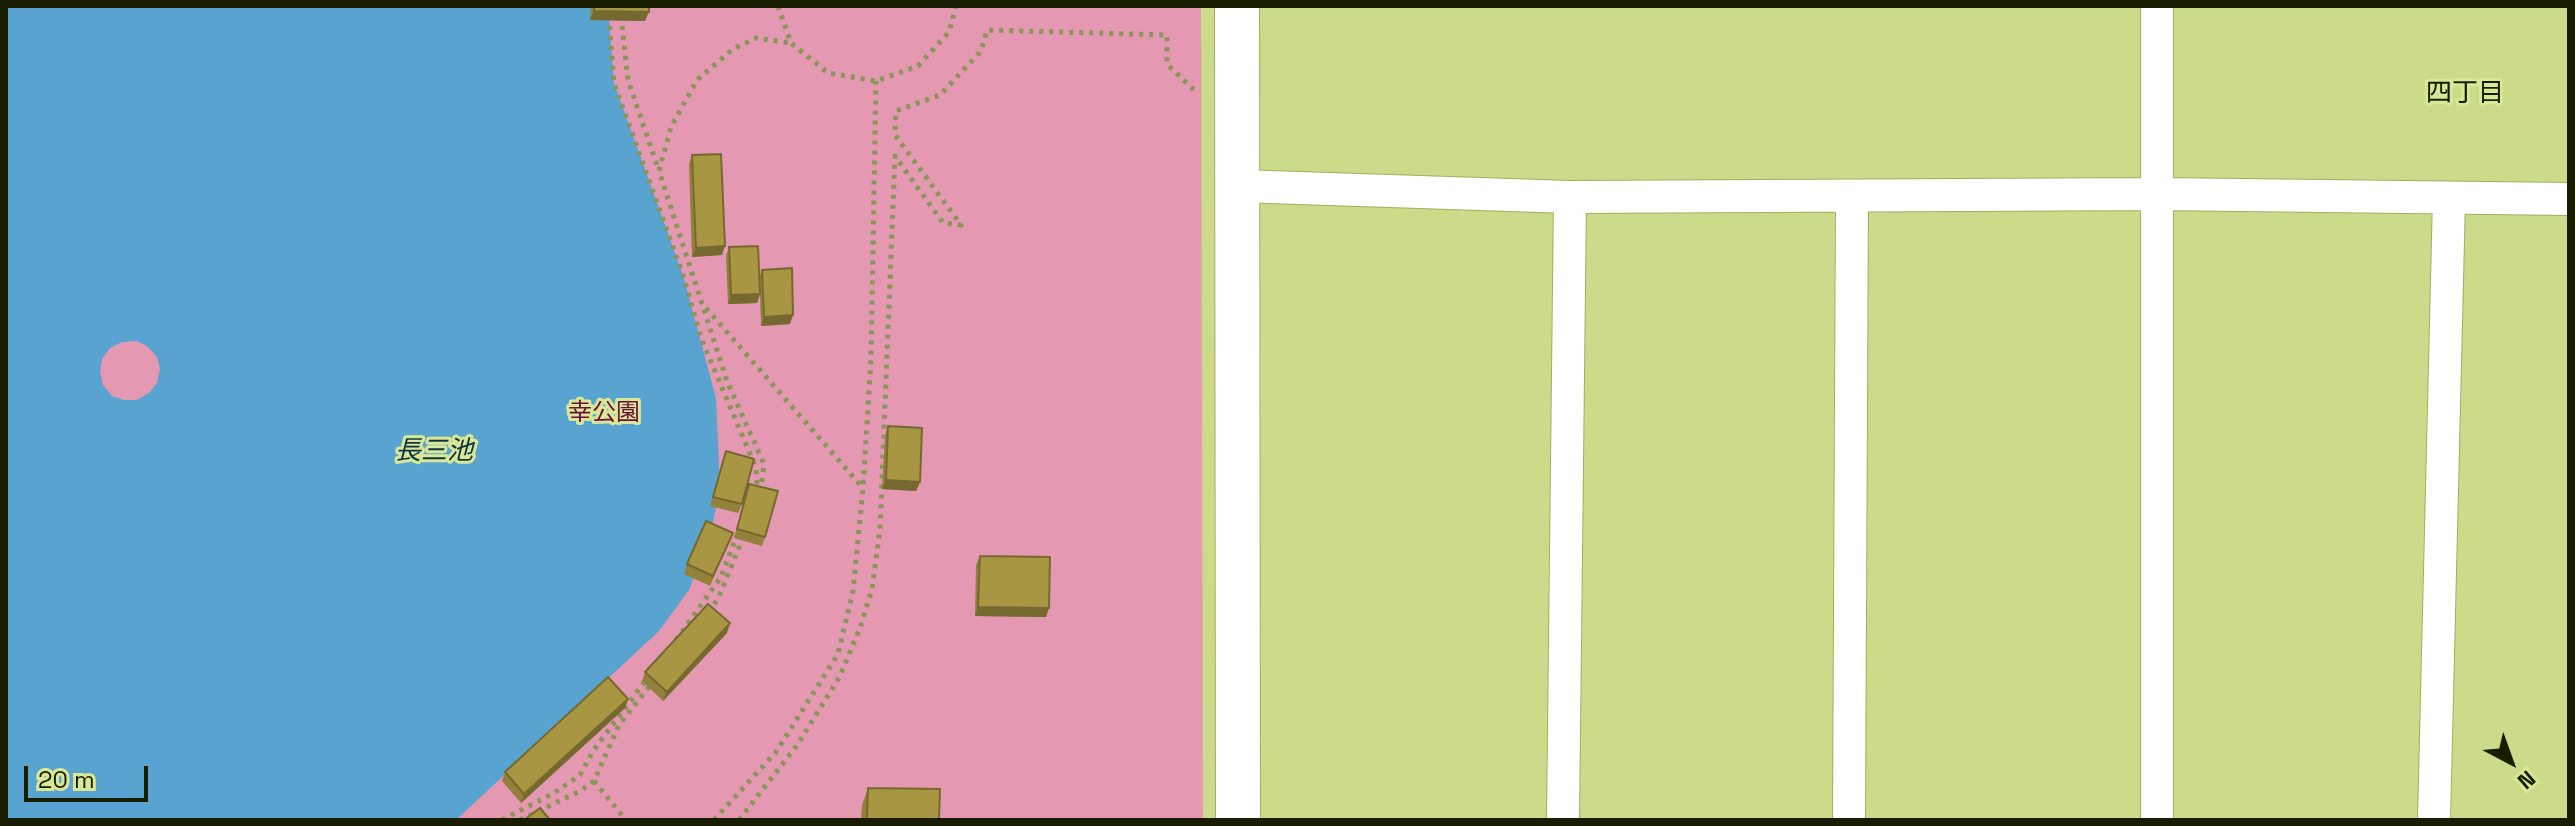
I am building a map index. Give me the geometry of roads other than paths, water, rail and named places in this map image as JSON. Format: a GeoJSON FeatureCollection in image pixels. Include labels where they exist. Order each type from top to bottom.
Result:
{"type":"FeatureCollection","features":[{"type":"Feature","properties":{"kind":"street"},"geometry":{"type":"LineString","coordinates":[[1237,6],[1238,820]]}},
{"type":"Feature","properties":{"kind":"street"},"geometry":{"type":"LineString","coordinates":[[2157,6],[2157,820]]}},
{"type":"Feature","properties":{"kind":"street"},"geometry":{"type":"LineString","coordinates":[[1239,186],[1570,197],[2158,194],[2569,199]]}},
{"type":"Feature","properties":{"kind":"street"},"geometry":{"type":"LineString","coordinates":[[1849,820],[1852,196]]}},
{"type":"Feature","properties":{"kind":"street"},"geometry":{"type":"LineString","coordinates":[[1563,820],[1570,197]]}},
{"type":"Feature","properties":{"kind":"street"},"geometry":{"type":"LineString","coordinates":[[2434,820],[2449,198]]}},
{"type":"Feature","properties":{"kind":"water","name":"長三池"},"geometry":{"type":"Polygon","coordinates":[[[6,6],[608,6],[614,83],[683,275],[716,398],[720,488],[712,527],[689,590],[659,631],[456,820],[6,820],[6,6]],[[136,341],[122,342],[110,348],[102,359],[100,372],[103,385],[112,396],[137,400],[149,393],[157,383],[160,369],[157,357],[147,346],[136,341]]]}},
{"type":"Feature","properties":{"kind":"district","name":"四丁目"},"geometry":{"type":"Point","coordinates":[2465,94]}},
{"type":"Feature","properties":{"kind":"park label","name":"幸公園"},"geometry":{"type":"Point","coordinates":[604,413]}}]}
